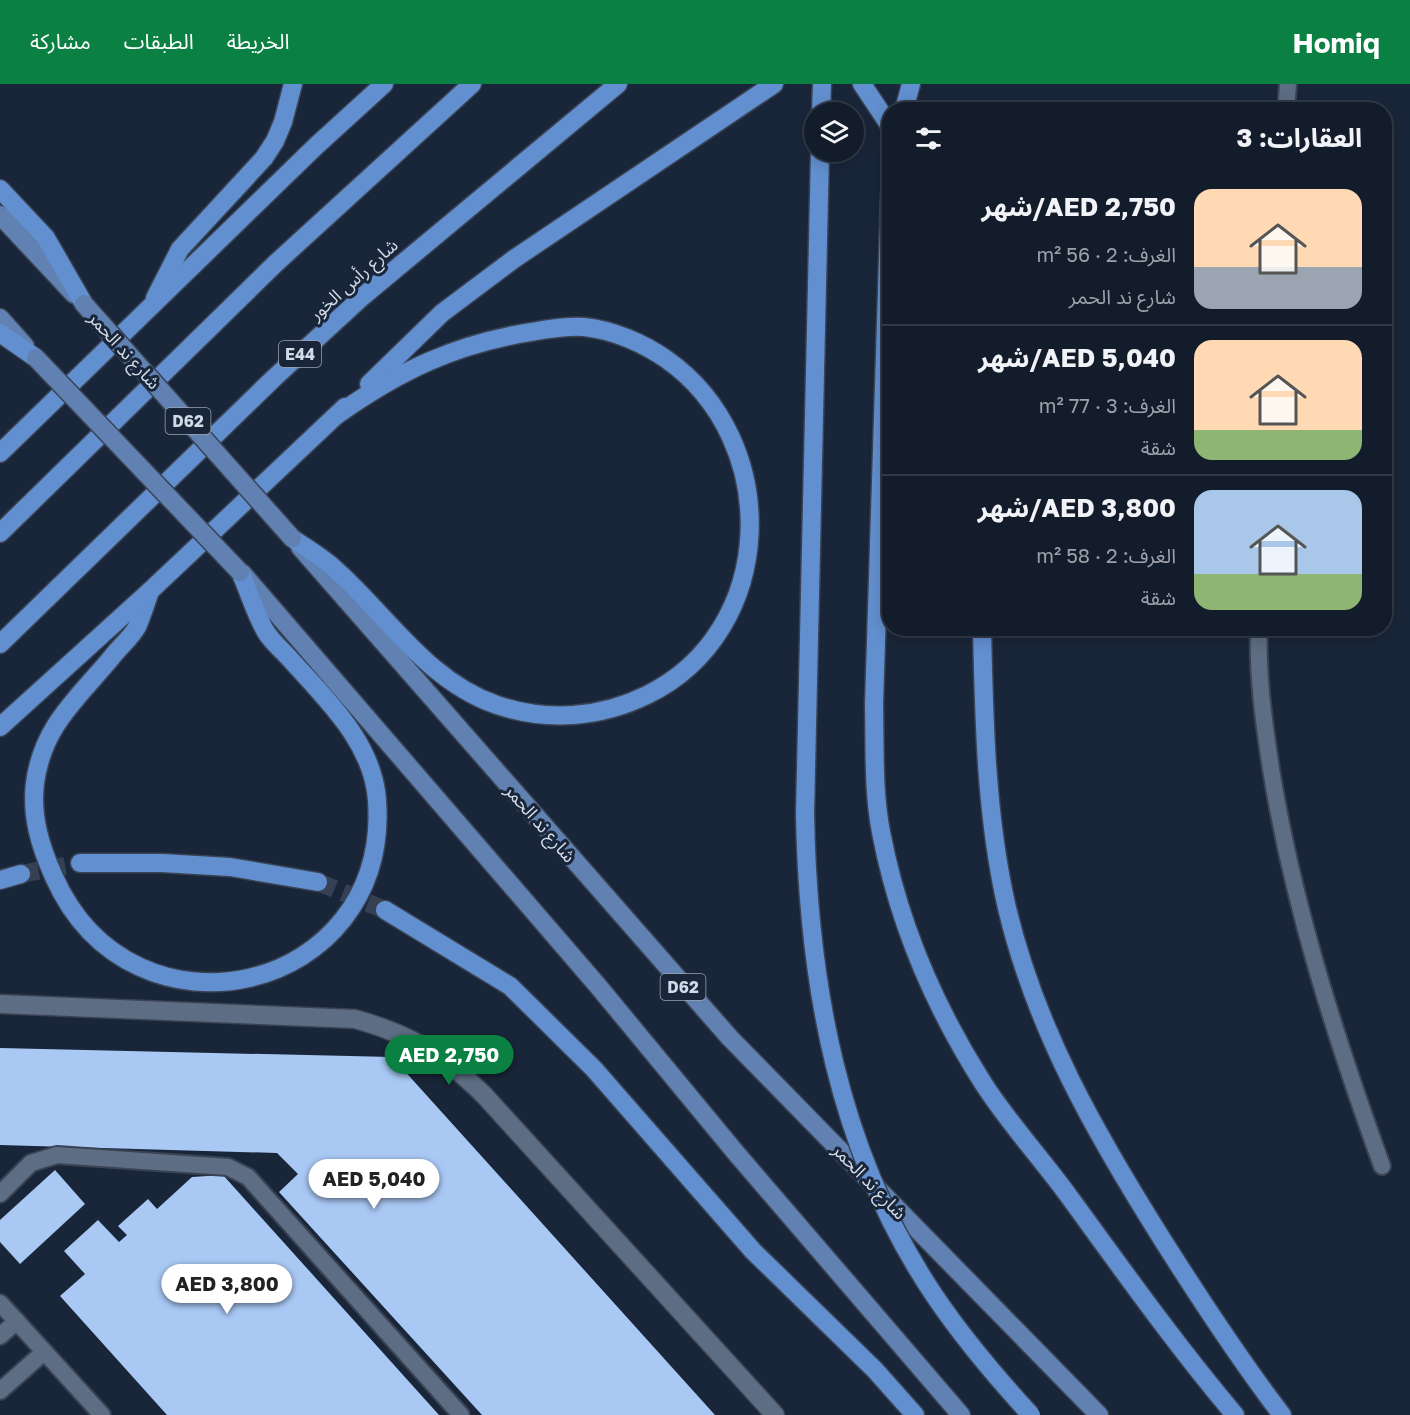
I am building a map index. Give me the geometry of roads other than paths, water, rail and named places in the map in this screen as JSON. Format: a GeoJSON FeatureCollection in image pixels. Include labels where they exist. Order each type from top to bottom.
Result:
{"type":"FeatureCollection","features":[{"type":"Feature","properties":{"kind":"highway"},"geometry":{"type":"LineString","coordinates":[[153,304],[169,267],[180,249],[264,158],[275,141],[283,122],[293,84]]}},
{"type":"Feature","properties":{"kind":"highway"},"geometry":{"type":"LineString","coordinates":[[0,453],[316,146],[384,84]]}},
{"type":"Feature","properties":{"kind":"highway"},"geometry":{"type":"LineString","coordinates":[[0,533],[276,263],[380,165],[472,84]]}},
{"type":"Feature","properties":{"kind":"highway","name":"شارع رأس الخور"},"geometry":{"type":"LineString","coordinates":[[0,644],[274,378],[362,297],[618,84]]}},
{"type":"Feature","properties":{"kind":"highway"},"geometry":{"type":"LineString","coordinates":[[0,727],[150,591],[442,313],[606,194],[774,84]]}},
{"type":"Feature","properties":{"kind":"highway"},"geometry":{"type":"LineString","coordinates":[[821,102],[822,84]]}},
{"type":"Feature","properties":{"kind":"highway"},"geometry":{"type":"LineString","coordinates":[[862,84],[882,114]]}},
{"type":"Feature","properties":{"kind":"highway"},"geometry":{"type":"LineString","coordinates":[[906,102],[911,84]]}},
{"type":"Feature","properties":{"kind":"highway"},"geometry":{"type":"LineString","coordinates":[[820,162],[805,814],[809,915],[822,1015],[853,1132],[902,1242],[933,1293],[968,1343],[1031,1415]]}},
{"type":"Feature","properties":{"kind":"highway"},"geometry":{"type":"LineString","coordinates":[[0,189],[46,238],[84,304]]}},
{"type":"Feature","properties":{"kind":"highway"},"geometry":{"type":"LineString","coordinates":[[292,538],[335,569],[413,651],[453,682],[495,705],[540,715],[574,716],[608,710],[660,689],[681,673],[715,640],[737,595],[750,544],[748,491],[741,463],[732,437],[701,390],[681,370],[652,349],[618,335],[584,327],[505,336],[430,359],[380,384],[337,415]]}},
{"type":"Feature","properties":{"kind":"highway"},"geometry":{"type":"LineString","coordinates":[[0,333],[36,358]]}},
{"type":"Feature","properties":{"kind":"highway"},"geometry":{"type":"LineString","coordinates":[[882,450],[874,705],[875,768],[880,830],[903,917],[937,1001],[958,1041],[1002,1108],[1159,1321],[1235,1415]]}},
{"type":"Feature","properties":{"kind":"highway"},"geometry":{"type":"LineString","coordinates":[[150,591],[136,627],[66,707],[51,731],[41,756],[35,783],[34,811],[38,838],[65,902],[91,936],[125,961],[164,978],[206,984],[248,979],[297,959],[323,941],[350,911],[368,876],[375,847],[377,797],[367,759],[347,724],[266,632],[240,572]]}},
{"type":"Feature","properties":{"kind":"highway"},"geometry":{"type":"LineString","coordinates":[[982,636],[992,813],[1007,907],[1030,987],[1051,1043],[1094,1128],[1137,1199],[1223,1332],[1282,1415]]}},
{"type":"Feature","properties":{"kind":"highway"},"geometry":{"type":"LineString","coordinates":[[80,863],[162,863],[230,867],[318,882]]}},
{"type":"Feature","properties":{"kind":"highway"},"geometry":{"type":"LineString","coordinates":[[0,880],[21,874]]}},
{"type":"Feature","properties":{"kind":"highway"},"geometry":{"type":"LineString","coordinates":[[385,910],[510,986],[594,1069],[753,1251],[875,1370],[915,1415]]}},
{"type":"Feature","properties":{"kind":"main road","name":"شارع ند الحمر"},"geometry":{"type":"LineString","coordinates":[[0,215],[84,304],[292,538],[693,998],[1099,1415]]}},
{"type":"Feature","properties":{"kind":"main road"},"geometry":{"type":"LineString","coordinates":[[0,318],[240,572],[598,986],[960,1415]]}},
{"type":"Feature","properties":{"kind":"street"},"geometry":{"type":"LineString","coordinates":[[0,1004],[355,1019],[384,1027],[422,1044],[456,1068],[484,1095],[775,1415]]}},
{"type":"Feature","properties":{"kind":"lane"},"geometry":{"type":"LineString","coordinates":[[1287,102],[1288,84]]}},
{"type":"Feature","properties":{"kind":"lane"},"geometry":{"type":"LineString","coordinates":[[1260,636],[1268,744],[1285,843],[1315,968],[1382,1166]]}},
{"type":"Feature","properties":{"kind":"lane"},"geometry":{"type":"LineString","coordinates":[[0,1194],[32,1163],[57,1155],[228,1167],[239,1171],[248,1178],[461,1415]]}},
{"type":"Feature","properties":{"kind":"lane"},"geometry":{"type":"LineString","coordinates":[[0,1303],[102,1415]]}},
{"type":"Feature","properties":{"kind":"lane"},"geometry":{"type":"LineString","coordinates":[[0,1336],[17,1321]]}},
{"type":"Feature","properties":{"kind":"lane"},"geometry":{"type":"LineString","coordinates":[[0,1391],[44,1352]]}},
{"type":"Feature","properties":{"kind":"tunnel"},"geometry":{"type":"LineString","coordinates":[[21,874],[80,863]]}},
{"type":"Feature","properties":{"kind":"tunnel"},"geometry":{"type":"LineString","coordinates":[[318,882],[385,910]]}}]}
